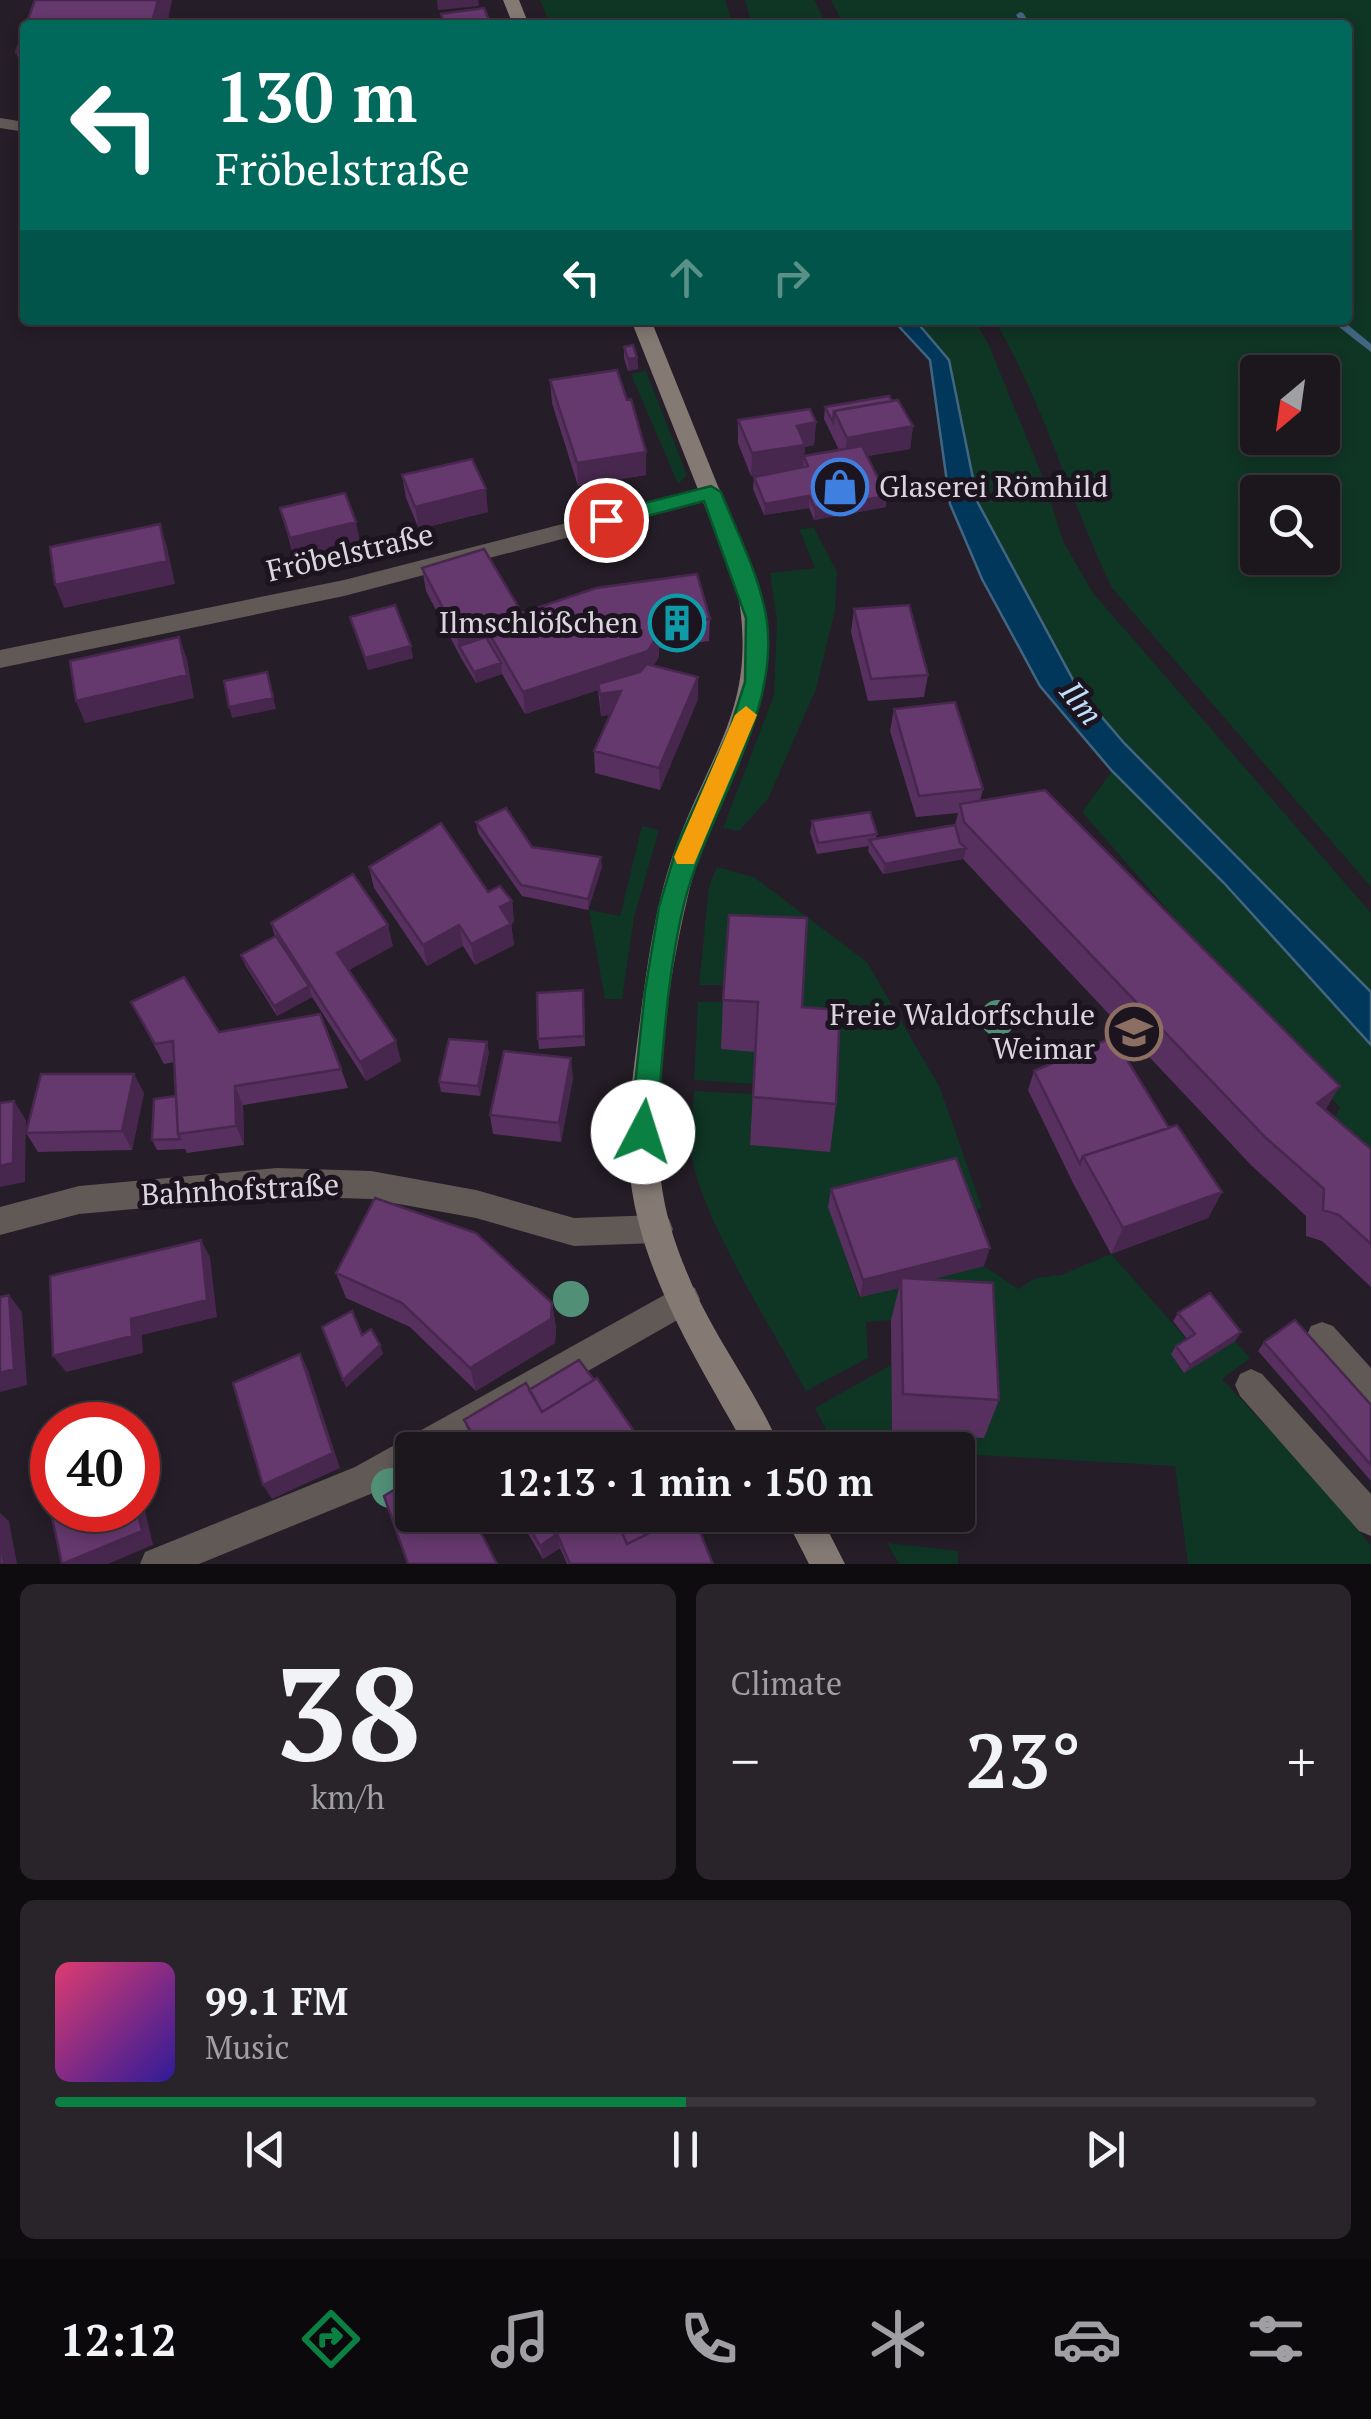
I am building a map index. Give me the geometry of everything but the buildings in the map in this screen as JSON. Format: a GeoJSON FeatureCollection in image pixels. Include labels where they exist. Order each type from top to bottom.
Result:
{"type":"FeatureCollection","features":[{"type":"Feature","properties":{"kind":"street"},"geometry":{"type":"LineString","coordinates":[[643,325],[748,588],[756,618],[758,650],[756,682],[741,729],[690,843],[671,907],[657,991],[643,1132],[646,1184],[684,1298],[755,1432]]}},
{"type":"Feature","properties":{"kind":"street","name":"Fröbelstraße"},"geometry":{"type":"LineString","coordinates":[[0,660],[344,588],[711,492]]}},
{"type":"Feature","properties":{"kind":"street","name":"Bahnhofstraße"},"geometry":{"type":"LineString","coordinates":[[0,1221],[79,1200],[277,1182],[371,1185],[476,1204],[574,1232],[658,1228]]}},
{"type":"Feature","properties":{"kind":"street"},"geometry":{"type":"LineString","coordinates":[[448,1432],[684,1298]]}},
{"type":"Feature","properties":{"kind":"street"},"geometry":{"type":"LineString","coordinates":[[1322,1337],[1371,1392]]}},
{"type":"Feature","properties":{"kind":"street"},"geometry":{"type":"LineString","coordinates":[[1251,1385],[1371,1518]]}},
{"type":"Feature","properties":{"kind":"street"},"geometry":{"type":"LineString","coordinates":[[158,1564],[366,1478],[395,1462]]}},
{"type":"Feature","properties":{"kind":"street"},"geometry":{"type":"LineString","coordinates":[[810,1532],[828,1564]]}},
{"type":"Feature","properties":{"kind":"green space"},"geometry":{"type":"Polygon","coordinates":[[[540,0],[725,0],[731,20],[549,20],[540,0]]]}},
{"type":"Feature","properties":{"kind":"green space"},"geometry":{"type":"Polygon","coordinates":[[[745,0],[814,0],[824,20],[751,20],[745,0]]]}},
{"type":"Feature","properties":{"kind":"green space"},"geometry":{"type":"Polygon","coordinates":[[[831,0],[1371,0],[1371,887],[1112,588],[1028,385],[997,325],[1352,325],[1352,20],[841,20],[831,0]]]}},
{"type":"Feature","properties":{"kind":"green space"},"geometry":{"type":"Polygon","coordinates":[[[919,325],[977,325],[1044,480],[1063,541],[1093,593],[1371,913],[1371,992],[1124,743],[1078,689],[978,503],[949,360],[919,325]]]}},
{"type":"Feature","properties":{"kind":"green space"},"geometry":{"type":"Polygon","coordinates":[[[646,371],[687,475],[678,484],[631,374],[646,371]]]}},
{"type":"Feature","properties":{"kind":"green space"},"geometry":{"type":"Polygon","coordinates":[[[814,528],[837,572],[835,610],[816,689],[768,799],[739,831],[723,828],[774,695],[777,621],[770,573],[815,568],[799,529],[814,528]]]}},
{"type":"Feature","properties":{"kind":"green space"},"geometry":{"type":"Polygon","coordinates":[[[1112,771],[1224,883],[1371,1045],[1371,1177],[1326,1133],[1340,1108],[1082,812],[1112,771]]]}},
{"type":"Feature","properties":{"kind":"green space"},"geometry":{"type":"Polygon","coordinates":[[[642,826],[659,830],[634,917],[622,999],[605,999],[589,910],[620,916],[642,826]]]}},
{"type":"Feature","properties":{"kind":"green space"},"geometry":{"type":"Polygon","coordinates":[[[717,867],[754,877],[867,962],[940,1088],[982,1208],[964,1213],[829,1207],[859,1297],[984,1266],[1018,1289],[1036,1278],[1061,1275],[1111,1254],[1190,1343],[1184,1372],[1235,1341],[1250,1358],[1222,1379],[1332,1497],[1371,1546],[1371,1564],[1188,1564],[1175,1466],[975,1455],[975,1432],[892,1432],[891,1320],[866,1322],[868,1358],[806,1391],[738,1270],[706,1202],[690,1145],[694,1091],[753,1094],[750,1144],[829,1151],[725,985],[699,985],[709,886],[717,867]]]}},
{"type":"Feature","properties":{"kind":"green space"},"geometry":{"type":"Polygon","coordinates":[[[698,1002],[724,1002],[755,1051],[753,1084],[694,1080],[698,1002]]]}},
{"type":"Feature","properties":{"kind":"green space"},"geometry":{"type":"Polygon","coordinates":[[[891,1365],[892,1432],[828,1432],[815,1408],[891,1365]]]}},
{"type":"Feature","properties":{"kind":"green space"},"geometry":{"type":"Polygon","coordinates":[[[887,1543],[958,1551],[958,1564],[899,1564],[887,1543]]]}},
{"type":"Feature","properties":{"kind":"water","name":"Ilm"},"geometry":{"type":"Polygon","coordinates":[[[898,325],[919,325],[949,360],[978,503],[1078,689],[1124,743],[1371,992],[1371,1045],[1224,883],[1112,771],[1040,686],[982,579],[950,504],[930,360],[898,325]]]}},
{"type":"Feature","properties":{"kind":"waterway"},"geometry":{"type":"LineString","coordinates":[[1020,15],[1024,20]]}},
{"type":"Feature","properties":{"kind":"waterway"},"geometry":{"type":"LineString","coordinates":[[1341,325],[1371,349]]}},
{"type":"Feature","properties":{"kind":"slow traffic"},"geometry":{"type":"LineString","coordinates":[[686,857],[746,715]]}},
{"type":"Feature","properties":{"kind":"place","name":"Glaserei Römhild"},"geometry":{"type":"Point","coordinates":[840,487]}},
{"type":"Feature","properties":{"kind":"place","name":"Ilmschlößchen"},"geometry":{"type":"Point","coordinates":[677,623]}},
{"type":"Feature","properties":{"kind":"place","name":"Freie Waldorfschule Weimar"},"geometry":{"type":"Point","coordinates":[1134,1032]}},
{"type":"Feature","properties":{"kind":"route"},"geometry":{"type":"LineString","coordinates":[[606,520],[711,492],[748,588],[756,618],[758,650],[756,682],[741,729],[690,843],[671,907],[657,991],[643,1132]]}}]}
